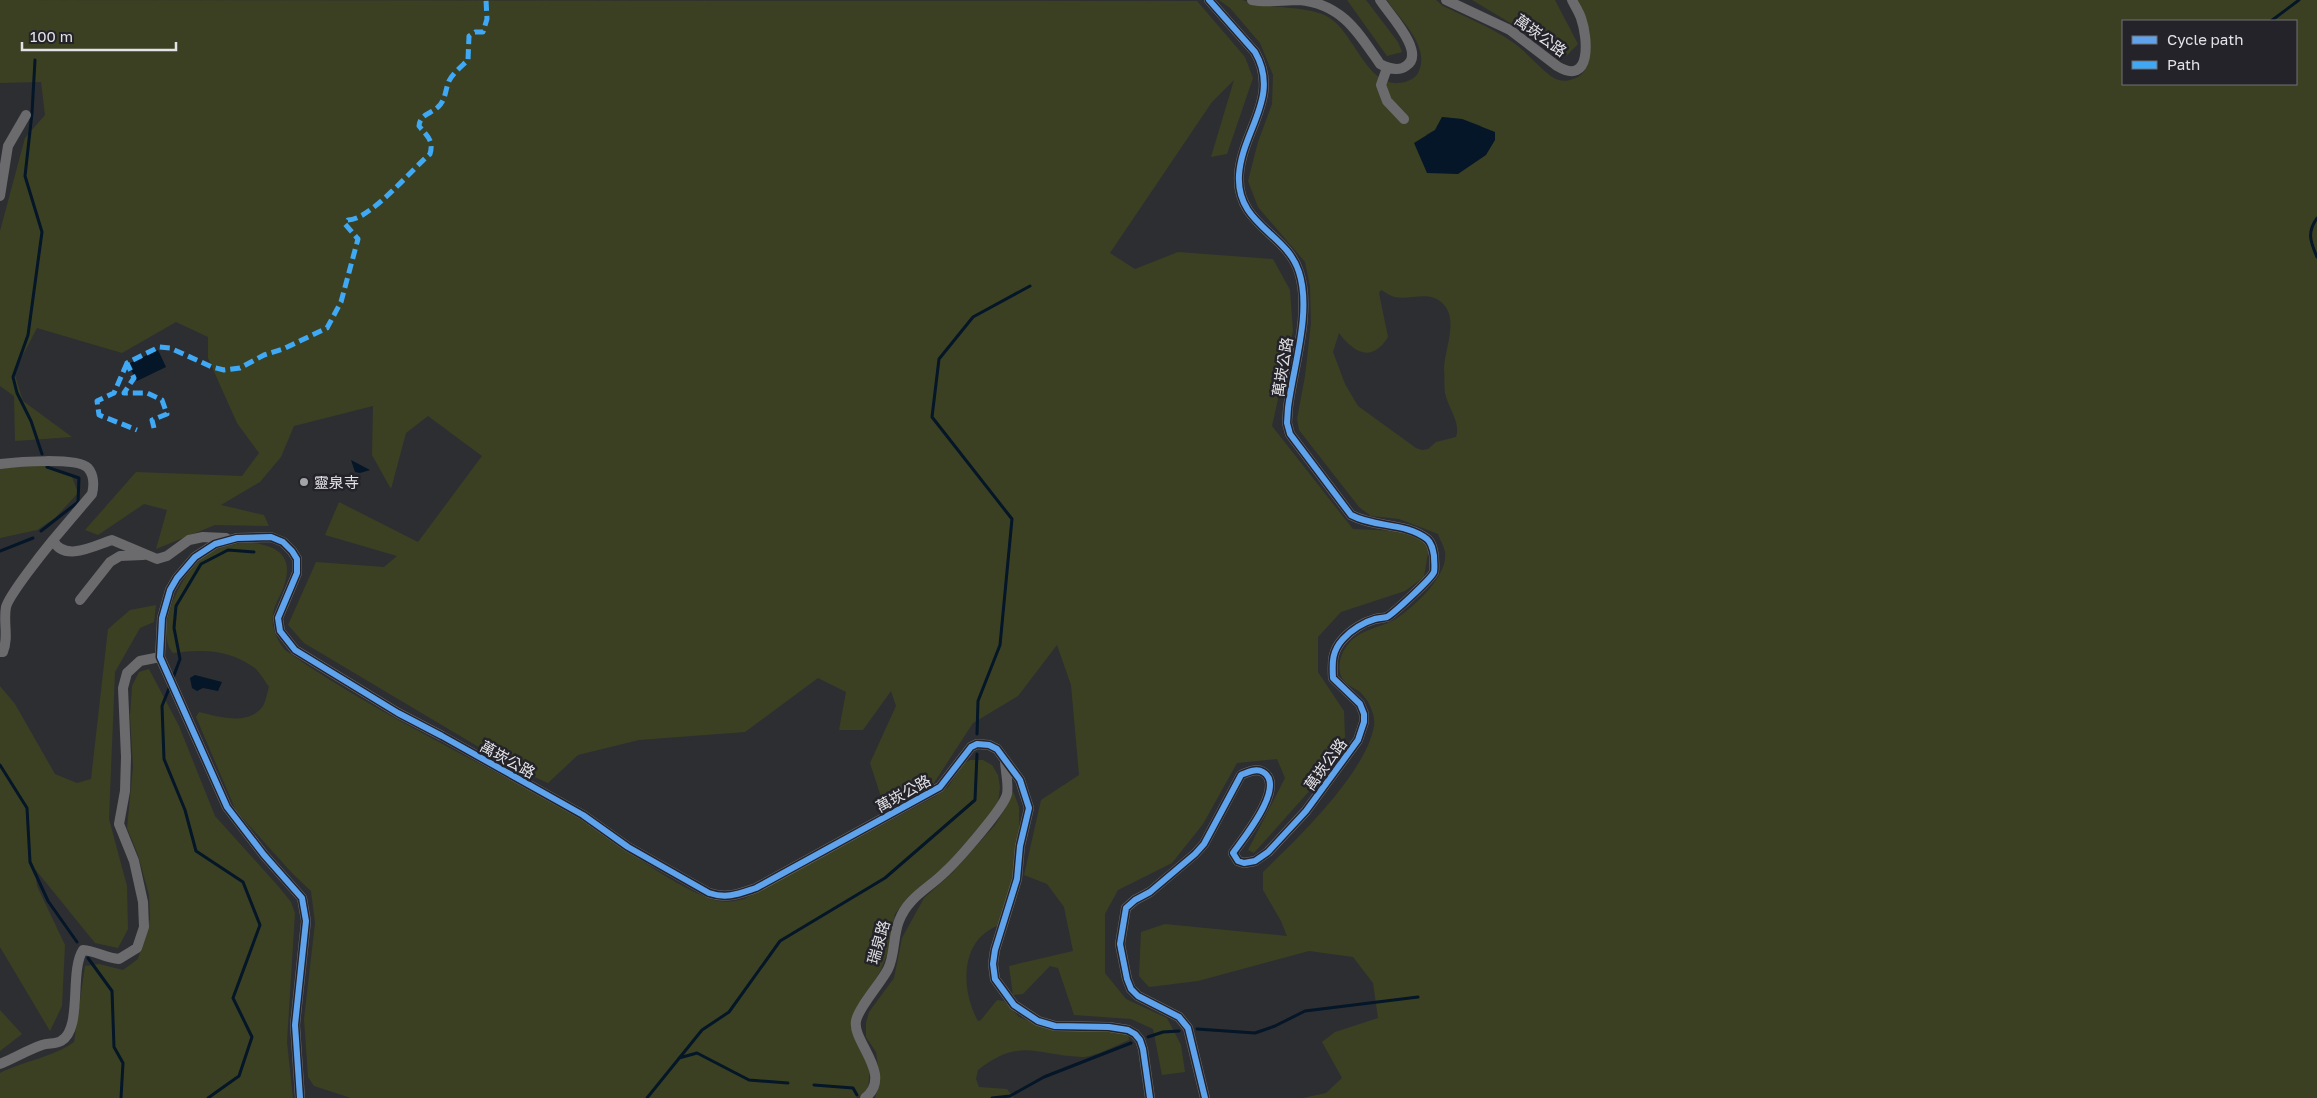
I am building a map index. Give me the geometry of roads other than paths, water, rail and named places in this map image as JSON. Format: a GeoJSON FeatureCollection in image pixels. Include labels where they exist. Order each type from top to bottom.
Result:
{"type":"FeatureCollection","features":[{"type":"Feature","properties":{"kind":"street","name":"萬崁公路"},"geometry":{"type":"LineString","coordinates":[[1205,1098],[1188,1028],[1179,1017],[1138,996],[1131,989],[1127,979],[1120,944],[1126,908],[1157,886],[1204,844],[1242,775],[1247,772],[1256,770],[1263,772],[1267,776],[1270,789],[1260,814],[1233,853],[1238,861],[1244,863],[1255,862],[1268,852],[1306,811],[1358,740],[1364,722],[1360,704],[1333,678],[1332,660],[1334,652],[1344,637],[1354,629],[1374,619],[1387,616],[1422,586],[1434,572],[1433,548],[1430,541],[1404,528],[1363,522],[1351,515],[1290,434],[1287,423],[1288,408],[1303,307],[1301,280],[1293,258],[1254,219],[1247,209],[1240,192],[1241,166],[1248,136],[1262,106],[1265,79],[1260,60],[1255,52],[1210,0]]}},
{"type":"Feature","properties":{"kind":"street"},"geometry":{"type":"LineString","coordinates":[[1252,0],[1298,0],[1315,3],[1336,12],[1351,23],[1380,64],[1387,68],[1402,68],[1408,65],[1412,58],[1410,41],[1380,0]]}},
{"type":"Feature","properties":{"kind":"street","name":"萬崁公路"},"geometry":{"type":"LineString","coordinates":[[1446,0],[1510,30],[1557,66],[1566,71],[1573,71],[1581,66],[1587,52],[1581,18],[1572,0]]}},
{"type":"Feature","properties":{"kind":"street"},"geometry":{"type":"LineString","coordinates":[[1387,68],[1381,85],[1388,100],[1404,119]]}},
{"type":"Feature","properties":{"kind":"street"},"geometry":{"type":"LineString","coordinates":[[0,196],[8,146],[26,115]]}},
{"type":"Feature","properties":{"kind":"street"},"geometry":{"type":"LineString","coordinates":[[0,464],[35,461],[80,464],[89,469],[94,485],[92,494],[67,522],[6,604],[7,643],[3,652],[0,652]]}},
{"type":"Feature","properties":{"kind":"street"},"geometry":{"type":"LineString","coordinates":[[54,540],[56,546],[63,550],[82,552],[112,540],[124,543],[143,555],[157,559],[167,556],[189,540],[203,537],[237,538]]}},
{"type":"Feature","properties":{"kind":"street","name":"萬崁公路"},"geometry":{"type":"LineString","coordinates":[[300,1098],[295,1025],[306,921],[302,898],[264,856],[227,807],[160,657],[162,618],[170,590],[177,578],[195,557],[205,549],[237,538],[271,537],[283,542],[297,558],[297,573],[278,618],[280,631],[295,650],[398,714],[442,736],[582,815],[628,847],[717,896],[733,896],[756,888],[940,787],[971,746],[977,744],[989,745],[997,749],[1020,780],[1029,808],[1020,846],[1017,879],[993,964],[995,979],[1014,1005],[1038,1021],[1055,1026],[1128,1030],[1135,1034],[1140,1040],[1143,1049],[1150,1098]]}},
{"type":"Feature","properties":{"kind":"street"},"geometry":{"type":"LineString","coordinates":[[80,600],[110,562],[120,556],[143,555]]}},
{"type":"Feature","properties":{"kind":"street"},"geometry":{"type":"LineString","coordinates":[[0,1064],[42,1045],[61,1041],[69,1034],[73,1018],[77,963],[83,950],[92,950],[105,958],[119,960],[137,948],[144,927],[143,902],[134,861],[119,824],[125,791],[126,757],[123,688],[127,673],[140,661],[160,657]]}},
{"type":"Feature","properties":{"kind":"street","name":"瑞泉路"},"geometry":{"type":"LineString","coordinates":[[865,1098],[871,1093],[874,1066],[857,1032],[856,1021],[888,968],[898,923],[904,910],[912,899],[946,872],[998,809],[1006,795],[1005,759]]}},
{"type":"Feature","properties":{"kind":"water"},"geometry":{"type":"Polygon","coordinates":[[[1442,117],[1462,119],[1495,132],[1495,140],[1486,155],[1458,174],[1427,173],[1414,143],[1435,130],[1442,117]]]}},
{"type":"Feature","properties":{"kind":"water"},"geometry":{"type":"Polygon","coordinates":[[[158,350],[166,367],[137,381],[128,364],[158,350]]]}},
{"type":"Feature","properties":{"kind":"water"},"geometry":{"type":"Polygon","coordinates":[[[351,460],[370,470],[360,473],[355,472],[351,460]]]}},
{"type":"Feature","properties":{"kind":"water"},"geometry":{"type":"Polygon","coordinates":[[[195,675],[222,682],[218,691],[203,688],[197,691],[192,688],[190,678],[195,675]]]}},
{"type":"Feature","properties":{"kind":"waterway"},"geometry":{"type":"LineString","coordinates":[[2272,20],[2299,0]]}},
{"type":"Feature","properties":{"kind":"waterway"},"geometry":{"type":"LineString","coordinates":[[35,60],[32,113],[25,176],[42,232],[28,335],[13,377],[17,393],[31,421],[42,454]]}},
{"type":"Feature","properties":{"kind":"waterway"},"geometry":{"type":"LineString","coordinates":[[2317,218],[2311,232],[2317,257]]}},
{"type":"Feature","properties":{"kind":"waterway"},"geometry":{"type":"LineString","coordinates":[[977,734],[978,701],[1000,645],[1012,519],[932,417],[939,359],[973,317],[1030,286]]}},
{"type":"Feature","properties":{"kind":"waterway"},"geometry":{"type":"LineString","coordinates":[[41,531],[78,502],[79,478],[47,467]]}},
{"type":"Feature","properties":{"kind":"waterway"},"geometry":{"type":"LineString","coordinates":[[0,551],[33,538]]}},
{"type":"Feature","properties":{"kind":"waterway"},"geometry":{"type":"LineString","coordinates":[[173,678],[180,659],[174,628],[176,606],[201,564],[228,550],[254,552]]}},
{"type":"Feature","properties":{"kind":"waterway"},"geometry":{"type":"LineString","coordinates":[[170,686],[162,706],[164,759],[185,810],[196,851],[243,882],[260,925],[233,998],[252,1037],[239,1076],[208,1098]]}},
{"type":"Feature","properties":{"kind":"waterway"},"geometry":{"type":"LineString","coordinates":[[647,1098],[702,1030],[729,1012],[780,941],[885,878],[975,800],[977,754]]}},
{"type":"Feature","properties":{"kind":"waterway"},"geometry":{"type":"LineString","coordinates":[[0,765],[27,808],[30,862],[48,901],[77,942]]}},
{"type":"Feature","properties":{"kind":"waterway"},"geometry":{"type":"LineString","coordinates":[[88,958],[112,991],[114,1047],[123,1063],[121,1098]]}},
{"type":"Feature","properties":{"kind":"waterway"},"geometry":{"type":"LineString","coordinates":[[1197,1029],[1255,1033],[1275,1026],[1305,1011],[1418,997]]}},
{"type":"Feature","properties":{"kind":"waterway"},"geometry":{"type":"LineString","coordinates":[[1148,1037],[1163,1032],[1179,1031]]}},
{"type":"Feature","properties":{"kind":"waterway"},"geometry":{"type":"LineString","coordinates":[[992,1098],[1010,1096],[1044,1077],[1131,1043]]}},
{"type":"Feature","properties":{"kind":"waterway"},"geometry":{"type":"LineString","coordinates":[[679,1058],[697,1053],[749,1080],[788,1083]]}},
{"type":"Feature","properties":{"kind":"waterway"},"geometry":{"type":"LineString","coordinates":[[814,1085],[853,1088],[857,1095]]}},
{"type":"Feature","properties":{"kind":"place","name":"靈泉寺"},"geometry":{"type":"Point","coordinates":[304,482]}}]}
